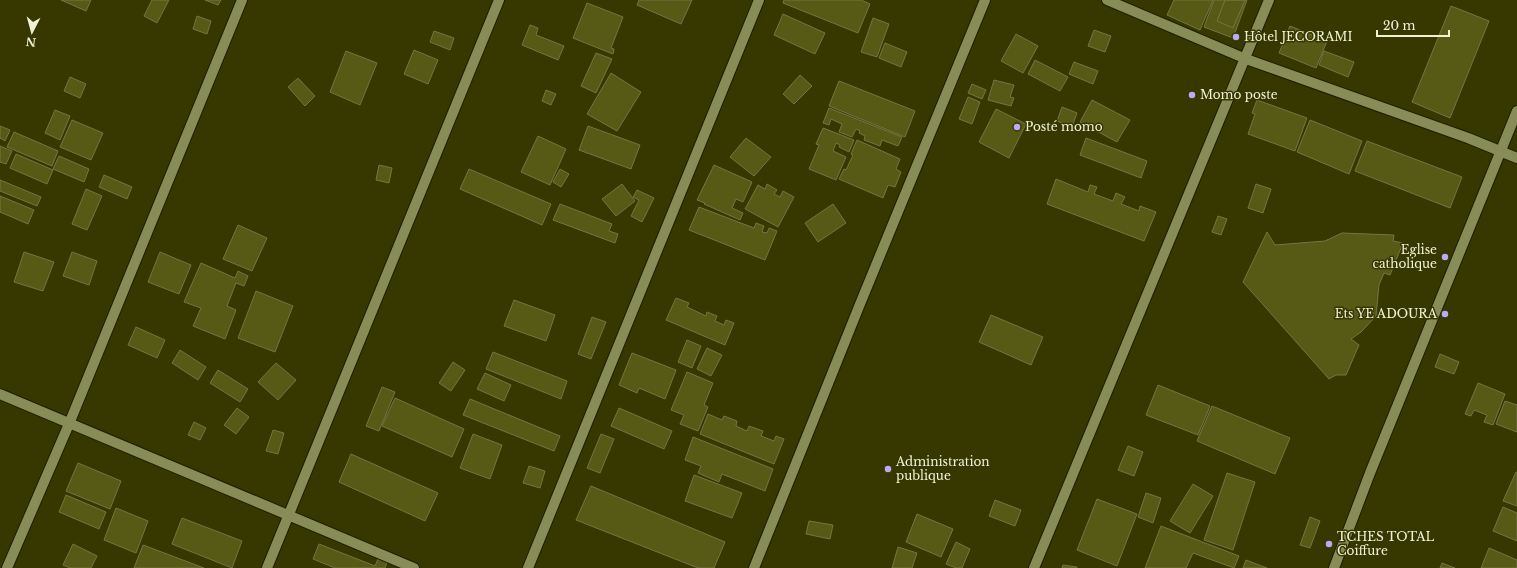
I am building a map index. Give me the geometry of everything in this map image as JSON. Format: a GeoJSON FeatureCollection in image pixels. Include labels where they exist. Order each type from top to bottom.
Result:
{"type":"FeatureCollection","features":[{"type":"Feature","properties":{"kind":"street"},"geometry":{"type":"LineString","coordinates":[[7,568],[69,424],[242,0]]}},
{"type":"Feature","properties":{"kind":"street"},"geometry":{"type":"LineString","coordinates":[[267,568],[499,0]]}},
{"type":"Feature","properties":{"kind":"street"},"geometry":{"type":"LineString","coordinates":[[528,568],[759,0]]}},
{"type":"Feature","properties":{"kind":"street"},"geometry":{"type":"LineString","coordinates":[[754,568],[860,304],[985,0]]}},
{"type":"Feature","properties":{"kind":"street"},"geometry":{"type":"LineString","coordinates":[[1107,0],[1246,59],[1468,138],[1517,158]]}},
{"type":"Feature","properties":{"kind":"street"},"geometry":{"type":"LineString","coordinates":[[1034,568],[1246,59],[1269,0]]}},
{"type":"Feature","properties":{"kind":"street"},"geometry":{"type":"LineString","coordinates":[[1334,568],[1370,473],[1517,111]]}},
{"type":"Feature","properties":{"kind":"street"},"geometry":{"type":"LineString","coordinates":[[0,394],[414,568]]}},
{"type":"Feature","properties":{"kind":"building"},"geometry":{"type":"Polygon","coordinates":[[[61,0],[91,0],[86,11],[61,0]]]}},
{"type":"Feature","properties":{"kind":"building"},"geometry":{"type":"Polygon","coordinates":[[[152,0],[169,0],[157,23],[144,16],[152,0]]]}},
{"type":"Feature","properties":{"kind":"building"},"geometry":{"type":"Polygon","coordinates":[[[205,0],[221,0],[218,5],[205,0]]]}},
{"type":"Feature","properties":{"kind":"building"},"geometry":{"type":"Polygon","coordinates":[[[639,0],[692,0],[681,24],[637,5],[639,0]]]}},
{"type":"Feature","properties":{"kind":"building"},"geometry":{"type":"Polygon","coordinates":[[[784,0],[861,0],[870,4],[858,33],[783,3],[784,0]]]}},
{"type":"Feature","properties":{"kind":"building"},"geometry":{"type":"Polygon","coordinates":[[[1174,0],[1213,0],[1200,30],[1167,15],[1174,0]]]}},
{"type":"Feature","properties":{"kind":"building"},"geometry":{"type":"Polygon","coordinates":[[[1214,0],[1247,0],[1233,38],[1204,27],[1214,0]]]}},
{"type":"Feature","properties":{"kind":"building"},"geometry":{"type":"Polygon","coordinates":[[[1225,0],[1245,0],[1233,28],[1217,21],[1225,0]]]}},
{"type":"Feature","properties":{"kind":"building"},"geometry":{"type":"Polygon","coordinates":[[[587,3],[623,17],[611,48],[614,49],[613,54],[573,38],[587,3]]]}},
{"type":"Feature","properties":{"kind":"building"},"geometry":{"type":"Polygon","coordinates":[[[1451,6],[1489,21],[1450,118],[1412,102],[1451,6]]]}},
{"type":"Feature","properties":{"kind":"building"},"geometry":{"type":"Polygon","coordinates":[[[783,14],[825,33],[815,54],[774,35],[783,14]]]}},
{"type":"Feature","properties":{"kind":"building"},"geometry":{"type":"Polygon","coordinates":[[[197,16],[211,21],[207,34],[193,29],[197,16]]]}},
{"type":"Feature","properties":{"kind":"building"},"geometry":{"type":"Polygon","coordinates":[[[873,18],[889,24],[877,57],[861,52],[873,18]]]}},
{"type":"Feature","properties":{"kind":"building"},"geometry":{"type":"Polygon","coordinates":[[[530,25],[538,28],[536,35],[564,46],[558,60],[522,45],[530,25]]]}},
{"type":"Feature","properties":{"kind":"building"},"geometry":{"type":"Polygon","coordinates":[[[1290,26],[1327,41],[1316,68],[1279,53],[1290,26]]]}},
{"type":"Feature","properties":{"kind":"building"},"geometry":{"type":"Polygon","coordinates":[[[1094,30],[1111,36],[1105,52],[1088,46],[1094,30]]]}},
{"type":"Feature","properties":{"kind":"building"},"geometry":{"type":"Polygon","coordinates":[[[434,31],[454,38],[450,50],[430,42],[434,31]]]}},
{"type":"Feature","properties":{"kind":"building"},"geometry":{"type":"Polygon","coordinates":[[[1016,34],[1038,46],[1023,73],[1001,61],[1016,34]]]}},
{"type":"Feature","properties":{"kind":"building"},"geometry":{"type":"Polygon","coordinates":[[[885,43],[907,52],[901,67],[879,58],[885,43]]]}},
{"type":"Feature","properties":{"kind":"building"},"geometry":{"type":"Polygon","coordinates":[[[414,50],[438,60],[428,84],[404,74],[414,50]]]}},
{"type":"Feature","properties":{"kind":"building"},"geometry":{"type":"Polygon","coordinates":[[[346,51],[377,63],[360,105],[330,92],[346,51]]]}},
{"type":"Feature","properties":{"kind":"building"},"geometry":{"type":"Polygon","coordinates":[[[1324,51],[1354,62],[1348,77],[1319,65],[1324,51]]]}},
{"type":"Feature","properties":{"kind":"building"},"geometry":{"type":"Polygon","coordinates":[[[596,53],[612,59],[596,93],[581,86],[596,53]]]}},
{"type":"Feature","properties":{"kind":"building"},"geometry":{"type":"Polygon","coordinates":[[[1035,60],[1068,77],[1060,91],[1028,74],[1035,60]]]}},
{"type":"Feature","properties":{"kind":"building"},"geometry":{"type":"Polygon","coordinates":[[[1074,62],[1098,71],[1093,84],[1069,74],[1074,62]]]}},
{"type":"Feature","properties":{"kind":"building"},"geometry":{"type":"Polygon","coordinates":[[[611,73],[641,92],[617,131],[587,114],[611,73]]]}},
{"type":"Feature","properties":{"kind":"building"},"geometry":{"type":"Polygon","coordinates":[[[800,75],[812,86],[794,104],[783,94],[800,75]]]}},
{"type":"Feature","properties":{"kind":"building"},"geometry":{"type":"Polygon","coordinates":[[[70,77],[86,84],[80,98],[64,91],[70,77]]]}},
{"type":"Feature","properties":{"kind":"building"},"geometry":{"type":"Polygon","coordinates":[[[298,78],[315,96],[305,106],[288,87],[298,78]]]}},
{"type":"Feature","properties":{"kind":"building"},"geometry":{"type":"Polygon","coordinates":[[[994,80],[1014,85],[1010,97],[1014,98],[1011,106],[988,100],[994,80]]]}},
{"type":"Feature","properties":{"kind":"building"},"geometry":{"type":"Polygon","coordinates":[[[839,81],[915,111],[905,137],[829,106],[839,81]]]}},
{"type":"Feature","properties":{"kind":"building"},"geometry":{"type":"Polygon","coordinates":[[[972,84],[986,90],[982,99],[968,93],[972,84]]]}},
{"type":"Feature","properties":{"kind":"building"},"geometry":{"type":"Polygon","coordinates":[[[546,90],[556,94],[551,105],[542,101],[546,90]]]}},
{"type":"Feature","properties":{"kind":"building"},"geometry":{"type":"Polygon","coordinates":[[[968,97],[980,102],[972,124],[959,119],[968,97]]]}},
{"type":"Feature","properties":{"kind":"building"},"geometry":{"type":"Polygon","coordinates":[[[1092,100],[1130,120],[1117,142],[1080,122],[1092,100]]]}},
{"type":"Feature","properties":{"kind":"building"},"geometry":{"type":"Polygon","coordinates":[[[1257,100],[1307,118],[1295,151],[1248,134],[1255,114],[1252,113],[1257,100]]]}},
{"type":"Feature","properties":{"kind":"building"},"geometry":{"type":"Polygon","coordinates":[[[1062,107],[1077,113],[1072,127],[1057,121],[1062,107]]]}},
{"type":"Feature","properties":{"kind":"building"},"geometry":{"type":"Polygon","coordinates":[[[829,108],[902,137],[898,146],[882,140],[880,146],[864,140],[865,136],[859,133],[860,131],[856,129],[852,137],[839,132],[842,124],[831,119],[829,125],[823,123],[829,108]]]}},
{"type":"Feature","properties":{"kind":"building"},"geometry":{"type":"Polygon","coordinates":[[[996,109],[1026,124],[1009,158],[979,142],[996,109]]]}},
{"type":"Feature","properties":{"kind":"building"},"geometry":{"type":"Polygon","coordinates":[[[55,110],[70,116],[60,140],[45,133],[55,110]]]}},
{"type":"Feature","properties":{"kind":"building"},"geometry":{"type":"Polygon","coordinates":[[[72,120],[103,133],[91,160],[60,147],[72,120]]]}},
{"type":"Feature","properties":{"kind":"building"},"geometry":{"type":"Polygon","coordinates":[[[1310,120],[1362,141],[1349,174],[1297,152],[1310,120]]]}},
{"type":"Feature","properties":{"kind":"building"},"geometry":{"type":"Polygon","coordinates":[[[0,126],[10,130],[5,141],[0,138],[0,126]]]}},
{"type":"Feature","properties":{"kind":"building"},"geometry":{"type":"Polygon","coordinates":[[[588,126],[640,145],[631,169],[579,150],[588,126]]]}},
{"type":"Feature","properties":{"kind":"building"},"geometry":{"type":"Polygon","coordinates":[[[823,128],[854,140],[849,152],[839,147],[840,145],[836,143],[833,151],[846,157],[836,180],[809,169],[819,145],[816,144],[823,128]]]}},
{"type":"Feature","properties":{"kind":"building"},"geometry":{"type":"Polygon","coordinates":[[[14,132],[58,151],[52,166],[7,147],[14,132]]]}},
{"type":"Feature","properties":{"kind":"building"},"geometry":{"type":"Polygon","coordinates":[[[538,136],[566,149],[550,185],[521,172],[538,136]]]}},
{"type":"Feature","properties":{"kind":"building"},"geometry":{"type":"Polygon","coordinates":[[[746,138],[771,157],[754,176],[730,157],[746,138]]]}},
{"type":"Feature","properties":{"kind":"building"},"geometry":{"type":"Polygon","coordinates":[[[1086,138],[1147,161],[1141,178],[1080,155],[1086,138]]]}},
{"type":"Feature","properties":{"kind":"building"},"geometry":{"type":"Polygon","coordinates":[[[857,140],[900,159],[896,169],[901,172],[895,187],[888,185],[883,198],[839,179],[844,169],[846,170],[853,155],[851,154],[857,140]]]}},
{"type":"Feature","properties":{"kind":"building"},"geometry":{"type":"Polygon","coordinates":[[[1367,141],[1462,177],[1450,208],[1355,171],[1367,141]]]}},
{"type":"Feature","properties":{"kind":"building"},"geometry":{"type":"Polygon","coordinates":[[[0,146],[12,151],[6,164],[0,162],[0,146]]]}},
{"type":"Feature","properties":{"kind":"building"},"geometry":{"type":"Polygon","coordinates":[[[16,154],[53,170],[47,184],[10,168],[16,154]]]}},
{"type":"Feature","properties":{"kind":"building"},"geometry":{"type":"Polygon","coordinates":[[[59,156],[89,169],[84,182],[53,169],[59,156]]]}},
{"type":"Feature","properties":{"kind":"building"},"geometry":{"type":"Polygon","coordinates":[[[379,165],[392,168],[389,183],[376,180],[379,165]]]}},
{"type":"Feature","properties":{"kind":"building"},"geometry":{"type":"Polygon","coordinates":[[[714,165],[752,182],[743,202],[736,199],[732,208],[743,213],[740,220],[697,200],[714,165]]]}},
{"type":"Feature","properties":{"kind":"building"},"geometry":{"type":"Polygon","coordinates":[[[469,169],[551,204],[542,225],[460,189],[469,169]]]}},
{"type":"Feature","properties":{"kind":"building"},"geometry":{"type":"Polygon","coordinates":[[[560,169],[569,174],[561,187],[553,182],[560,169]]]}},
{"type":"Feature","properties":{"kind":"building"},"geometry":{"type":"Polygon","coordinates":[[[104,175],[132,187],[127,199],[99,187],[104,175]]]}},
{"type":"Feature","properties":{"kind":"building"},"geometry":{"type":"Polygon","coordinates":[[[1056,179],[1088,192],[1090,185],[1097,187],[1094,194],[1113,201],[1116,193],[1125,197],[1121,204],[1139,211],[1140,206],[1156,212],[1144,241],[1047,204],[1056,179]]]}},
{"type":"Feature","properties":{"kind":"building"},"geometry":{"type":"Polygon","coordinates":[[[0,180],[41,197],[37,206],[0,191],[0,180]]]}},
{"type":"Feature","properties":{"kind":"building"},"geometry":{"type":"Polygon","coordinates":[[[622,184],[635,201],[616,216],[602,199],[622,184]]]}},
{"type":"Feature","properties":{"kind":"building"},"geometry":{"type":"Polygon","coordinates":[[[767,184],[777,190],[774,194],[780,197],[783,191],[794,197],[778,227],[745,209],[758,185],[765,189],[767,184]]]}},
{"type":"Feature","properties":{"kind":"building"},"geometry":{"type":"Polygon","coordinates":[[[1256,184],[1271,189],[1263,213],[1248,208],[1256,184]]]}},
{"type":"Feature","properties":{"kind":"building"},"geometry":{"type":"Polygon","coordinates":[[[86,189],[102,196],[87,230],[72,224],[86,189]]]}},
{"type":"Feature","properties":{"kind":"building"},"geometry":{"type":"Polygon","coordinates":[[[637,190],[654,198],[642,222],[631,216],[639,200],[633,197],[637,190]]]}},
{"type":"Feature","properties":{"kind":"building"},"geometry":{"type":"Polygon","coordinates":[[[0,196],[34,210],[28,224],[0,212],[0,196]]]}},
{"type":"Feature","properties":{"kind":"building"},"geometry":{"type":"Polygon","coordinates":[[[560,204],[612,224],[609,231],[618,234],[615,243],[553,220],[560,204]]]}},
{"type":"Feature","properties":{"kind":"building"},"geometry":{"type":"Polygon","coordinates":[[[833,204],[846,223],[818,242],[805,223],[833,204]]]}},
{"type":"Feature","properties":{"kind":"building"},"geometry":{"type":"Polygon","coordinates":[[[699,207],[754,228],[756,223],[764,226],[762,232],[767,233],[769,228],[777,231],[765,260],[689,230],[699,207]]]}},
{"type":"Feature","properties":{"kind":"building"},"geometry":{"type":"Polygon","coordinates":[[[1218,216],[1227,219],[1221,235],[1212,232],[1218,216]]]}},
{"type":"Feature","properties":{"kind":"building"},"geometry":{"type":"Polygon","coordinates":[[[238,225],[267,238],[252,271],[223,259],[238,225]]]}},
{"type":"Feature","properties":{"kind":"building"},"geometry":{"type":"Polygon","coordinates":[[[1267,232],[1275,245],[1325,241],[1342,233],[1394,235],[1393,241],[1403,243],[1390,275],[1384,273],[1379,285],[1376,316],[1361,332],[1351,339],[1359,345],[1346,375],[1336,375],[1329,379],[1243,282],[1267,232]]]}},
{"type":"Feature","properties":{"kind":"building"},"geometry":{"type":"Polygon","coordinates":[[[24,252],[54,262],[43,291],[14,282],[24,252]]]}},
{"type":"Feature","properties":{"kind":"building"},"geometry":{"type":"Polygon","coordinates":[[[72,252],[97,261],[89,285],[63,276],[72,252]]]}},
{"type":"Feature","properties":{"kind":"building"},"geometry":{"type":"Polygon","coordinates":[[[160,252],[191,265],[179,294],[148,282],[160,252]]]}},
{"type":"Feature","properties":{"kind":"building"},"geometry":{"type":"Polygon","coordinates":[[[201,263],[235,278],[238,271],[248,276],[244,286],[236,283],[227,306],[236,310],[225,339],[193,326],[201,308],[184,302],[201,263]]]}},
{"type":"Feature","properties":{"kind":"building"},"geometry":{"type":"Polygon","coordinates":[[[256,291],[293,306],[275,352],[238,338],[256,291]]]}},
{"type":"Feature","properties":{"kind":"building"},"geometry":{"type":"Polygon","coordinates":[[[676,298],[689,303],[687,307],[706,316],[707,312],[717,316],[715,321],[724,325],[726,320],[734,323],[725,345],[666,320],[676,298]]]}},
{"type":"Feature","properties":{"kind":"building"},"geometry":{"type":"Polygon","coordinates":[[[514,300],[555,315],[546,341],[504,326],[514,300]]]}},
{"type":"Feature","properties":{"kind":"building"},"geometry":{"type":"Polygon","coordinates":[[[991,315],[1043,337],[1031,365],[979,342],[991,315]]]}},
{"type":"Feature","properties":{"kind":"building"},"geometry":{"type":"Polygon","coordinates":[[[592,317],[606,322],[591,359],[578,354],[592,317]]]}},
{"type":"Feature","properties":{"kind":"building"},"geometry":{"type":"Polygon","coordinates":[[[136,327],[165,340],[157,358],[128,345],[136,327]]]}},
{"type":"Feature","properties":{"kind":"building"},"geometry":{"type":"Polygon","coordinates":[[[687,340],[701,346],[692,368],[678,362],[687,340]]]}},
{"type":"Feature","properties":{"kind":"building"},"geometry":{"type":"Polygon","coordinates":[[[707,348],[722,355],[711,376],[697,369],[707,348]]]}},
{"type":"Feature","properties":{"kind":"building"},"geometry":{"type":"Polygon","coordinates":[[[180,350],[206,367],[198,380],[172,363],[180,350]]]}},
{"type":"Feature","properties":{"kind":"building"},"geometry":{"type":"Polygon","coordinates":[[[493,352],[567,381],[561,399],[486,369],[493,352]]]}},
{"type":"Feature","properties":{"kind":"building"},"geometry":{"type":"Polygon","coordinates":[[[632,353],[676,370],[665,399],[639,388],[637,393],[619,385],[632,353]]]}},
{"type":"Feature","properties":{"kind":"building"},"geometry":{"type":"Polygon","coordinates":[[[1440,354],[1459,362],[1454,374],[1435,367],[1440,354]]]}},
{"type":"Feature","properties":{"kind":"building"},"geometry":{"type":"Polygon","coordinates":[[[453,362],[465,370],[451,391],[439,383],[453,362]]]}},
{"type":"Feature","properties":{"kind":"building"},"geometry":{"type":"Polygon","coordinates":[[[276,363],[296,380],[278,400],[258,382],[276,363]]]}},
{"type":"Feature","properties":{"kind":"building"},"geometry":{"type":"Polygon","coordinates":[[[218,370],[248,389],[240,402],[210,383],[218,370]]]}},
{"type":"Feature","properties":{"kind":"building"},"geometry":{"type":"Polygon","coordinates":[[[687,372],[713,383],[704,405],[708,407],[698,431],[680,424],[684,415],[671,410],[687,372]]]}},
{"type":"Feature","properties":{"kind":"building"},"geometry":{"type":"Polygon","coordinates":[[[485,373],[511,385],[504,401],[477,389],[485,373]]]}},
{"type":"Feature","properties":{"kind":"building"},"geometry":{"type":"Polygon","coordinates":[[[1478,383],[1505,394],[1493,425],[1484,422],[1487,415],[1474,410],[1471,416],[1465,414],[1478,383]]]}},
{"type":"Feature","properties":{"kind":"building"},"geometry":{"type":"Polygon","coordinates":[[[1158,385],[1210,406],[1198,435],[1146,415],[1158,385]]]}},
{"type":"Feature","properties":{"kind":"building"},"geometry":{"type":"Polygon","coordinates":[[[382,387],[395,392],[379,431],[366,426],[382,387]]]}},
{"type":"Feature","properties":{"kind":"building"},"geometry":{"type":"Polygon","coordinates":[[[395,398],[464,429],[452,457],[382,426],[395,398]]]}},
{"type":"Feature","properties":{"kind":"building"},"geometry":{"type":"Polygon","coordinates":[[[470,399],[560,436],[554,451],[463,415],[470,399]]]}},
{"type":"Feature","properties":{"kind":"building"},"geometry":{"type":"Polygon","coordinates":[[[1505,401],[1517,405],[1517,432],[1496,424],[1505,401]]]}},
{"type":"Feature","properties":{"kind":"building"},"geometry":{"type":"Polygon","coordinates":[[[1212,406],[1290,438],[1275,474],[1197,441],[1212,406]]]}},
{"type":"Feature","properties":{"kind":"building"},"geometry":{"type":"Polygon","coordinates":[[[237,408],[249,417],[236,434],[224,425],[237,408]]]}},
{"type":"Feature","properties":{"kind":"building"},"geometry":{"type":"Polygon","coordinates":[[[619,408],[672,431],[664,449],[611,426],[619,408]]]}},
{"type":"Feature","properties":{"kind":"building"},"geometry":{"type":"Polygon","coordinates":[[[708,414],[722,420],[724,416],[737,421],[736,426],[747,431],[749,426],[763,431],[761,436],[774,441],[776,436],[784,439],[774,464],[700,434],[708,414]]]}},
{"type":"Feature","properties":{"kind":"building"},"geometry":{"type":"Polygon","coordinates":[[[194,422],[206,428],[200,440],[188,435],[194,422]]]}},
{"type":"Feature","properties":{"kind":"building"},"geometry":{"type":"Polygon","coordinates":[[[273,430],[284,433],[278,454],[266,451],[273,430]]]}},
{"type":"Feature","properties":{"kind":"building"},"geometry":{"type":"Polygon","coordinates":[[[473,434],[502,445],[490,479],[460,468],[473,434]]]}},
{"type":"Feature","properties":{"kind":"building"},"geometry":{"type":"Polygon","coordinates":[[[601,434],[614,439],[600,473],[587,468],[601,434]]]}},
{"type":"Feature","properties":{"kind":"building"},"geometry":{"type":"Polygon","coordinates":[[[693,437],[773,469],[765,491],[722,474],[719,482],[698,473],[701,466],[685,460],[693,437]]]}},
{"type":"Feature","properties":{"kind":"building"},"geometry":{"type":"Polygon","coordinates":[[[1128,446],[1143,452],[1134,476],[1118,470],[1128,446]]]}},
{"type":"Feature","properties":{"kind":"building"},"geometry":{"type":"Polygon","coordinates":[[[351,454],[438,493],[425,521],[339,482],[351,454]]]}},
{"type":"Feature","properties":{"kind":"building"},"geometry":{"type":"Polygon","coordinates":[[[78,463],[121,481],[110,509],[66,491],[78,463]]]}},
{"type":"Feature","properties":{"kind":"building"},"geometry":{"type":"Polygon","coordinates":[[[529,466],[545,471],[540,488],[523,483],[529,466]]]}},
{"type":"Feature","properties":{"kind":"building"},"geometry":{"type":"Polygon","coordinates":[[[1517,472],[1517,506],[1503,501],[1517,472]]]}},
{"type":"Feature","properties":{"kind":"building"},"geometry":{"type":"Polygon","coordinates":[[[1227,473],[1255,482],[1233,550],[1204,540],[1227,473]]]}},
{"type":"Feature","properties":{"kind":"building"},"geometry":{"type":"Polygon","coordinates":[[[694,475],[742,493],[732,518],[685,501],[694,475]]]}},
{"type":"Feature","properties":{"kind":"building"},"geometry":{"type":"Polygon","coordinates":[[[1193,484],[1213,496],[1190,533],[1170,521],[1193,484]]]}},
{"type":"Feature","properties":{"kind":"building"},"geometry":{"type":"Polygon","coordinates":[[[591,486],[725,542],[714,568],[698,568],[576,520],[591,486]]]}},
{"type":"Feature","properties":{"kind":"building"},"geometry":{"type":"Polygon","coordinates":[[[1146,493],[1161,498],[1153,523],[1138,517],[1146,493]]]}},
{"type":"Feature","properties":{"kind":"building"},"geometry":{"type":"Polygon","coordinates":[[[66,495],[106,512],[99,529],[59,512],[66,495]]]}},
{"type":"Feature","properties":{"kind":"building"},"geometry":{"type":"Polygon","coordinates":[[[1097,499],[1137,514],[1117,566],[1077,550],[1097,499]]]}},
{"type":"Feature","properties":{"kind":"building"},"geometry":{"type":"Polygon","coordinates":[[[995,500],[1021,510],[1015,526],[989,516],[995,500]]]}},
{"type":"Feature","properties":{"kind":"building"},"geometry":{"type":"Polygon","coordinates":[[[1503,507],[1517,513],[1517,541],[1493,531],[1503,507]]]}},
{"type":"Feature","properties":{"kind":"building"},"geometry":{"type":"Polygon","coordinates":[[[116,508],[148,521],[136,553],[104,540],[116,508]]]}},
{"type":"Feature","properties":{"kind":"building"},"geometry":{"type":"Polygon","coordinates":[[[917,514],[953,529],[941,557],[906,542],[917,514]]]}},
{"type":"Feature","properties":{"kind":"building"},"geometry":{"type":"Polygon","coordinates":[[[1310,517],[1320,521],[1310,548],[1300,545],[1310,517]]]}},
{"type":"Feature","properties":{"kind":"building"},"geometry":{"type":"Polygon","coordinates":[[[182,518],[242,541],[232,568],[172,544],[182,518]]]}},
{"type":"Feature","properties":{"kind":"building"},"geometry":{"type":"Polygon","coordinates":[[[809,521],[833,525],[830,539],[806,534],[809,521]]]}},
{"type":"Feature","properties":{"kind":"building"},"geometry":{"type":"Polygon","coordinates":[[[1161,526],[1239,556],[1234,568],[1193,553],[1186,568],[1145,568],[1161,526]]]}},
{"type":"Feature","properties":{"kind":"building"},"geometry":{"type":"Polygon","coordinates":[[[956,542],[970,549],[962,568],[956,568],[946,564],[956,542]]]}},
{"type":"Feature","properties":{"kind":"building"},"geometry":{"type":"Polygon","coordinates":[[[73,544],[97,556],[91,568],[70,568],[63,565],[73,544]]]}},
{"type":"Feature","properties":{"kind":"building"},"geometry":{"type":"Polygon","coordinates":[[[319,544],[375,566],[378,559],[387,562],[385,568],[335,568],[313,559],[319,544]]]}},
{"type":"Feature","properties":{"kind":"building"},"geometry":{"type":"Polygon","coordinates":[[[143,545],[204,568],[134,568],[143,545]]]}},
{"type":"Feature","properties":{"kind":"building"},"geometry":{"type":"Polygon","coordinates":[[[898,547],[917,553],[912,568],[892,568],[898,547]]]}},
{"type":"Feature","properties":{"kind":"building"},"geometry":{"type":"Polygon","coordinates":[[[1489,548],[1517,560],[1517,568],[1481,568],[1489,548]]]}},
{"type":"Feature","properties":{"kind":"building"},"geometry":{"type":"Polygon","coordinates":[[[1246,560],[1267,568],[1243,568],[1246,560]]]}},
{"type":"Feature","properties":{"kind":"building"},"geometry":{"type":"Polygon","coordinates":[[[1442,563],[1455,568],[1440,568],[1442,563]]]}},
{"type":"Feature","properties":{"kind":"building"},"geometry":{"type":"Polygon","coordinates":[[[1063,565],[1077,567],[1077,568],[1062,568],[1063,565]]]}},
{"type":"Feature","properties":{"kind":"place","name":"Hôtel JECORAMI"},"geometry":{"type":"Point","coordinates":[1236,37]}},
{"type":"Feature","properties":{"kind":"place","name":"Momo poste"},"geometry":{"type":"Point","coordinates":[1192,95]}},
{"type":"Feature","properties":{"kind":"place","name":"Posté momo"},"geometry":{"type":"Point","coordinates":[1017,127]}},
{"type":"Feature","properties":{"kind":"place","name":"Eglise catholique"},"geometry":{"type":"Point","coordinates":[1445,257]}},
{"type":"Feature","properties":{"kind":"place","name":"Ets YE ADOURA"},"geometry":{"type":"Point","coordinates":[1445,314]}},
{"type":"Feature","properties":{"kind":"place","name":"Administration publique"},"geometry":{"type":"Point","coordinates":[888,469]}},
{"type":"Feature","properties":{"kind":"place","name":"TCHES TOTAL Coiffure"},"geometry":{"type":"Point","coordinates":[1329,544]}}]}
